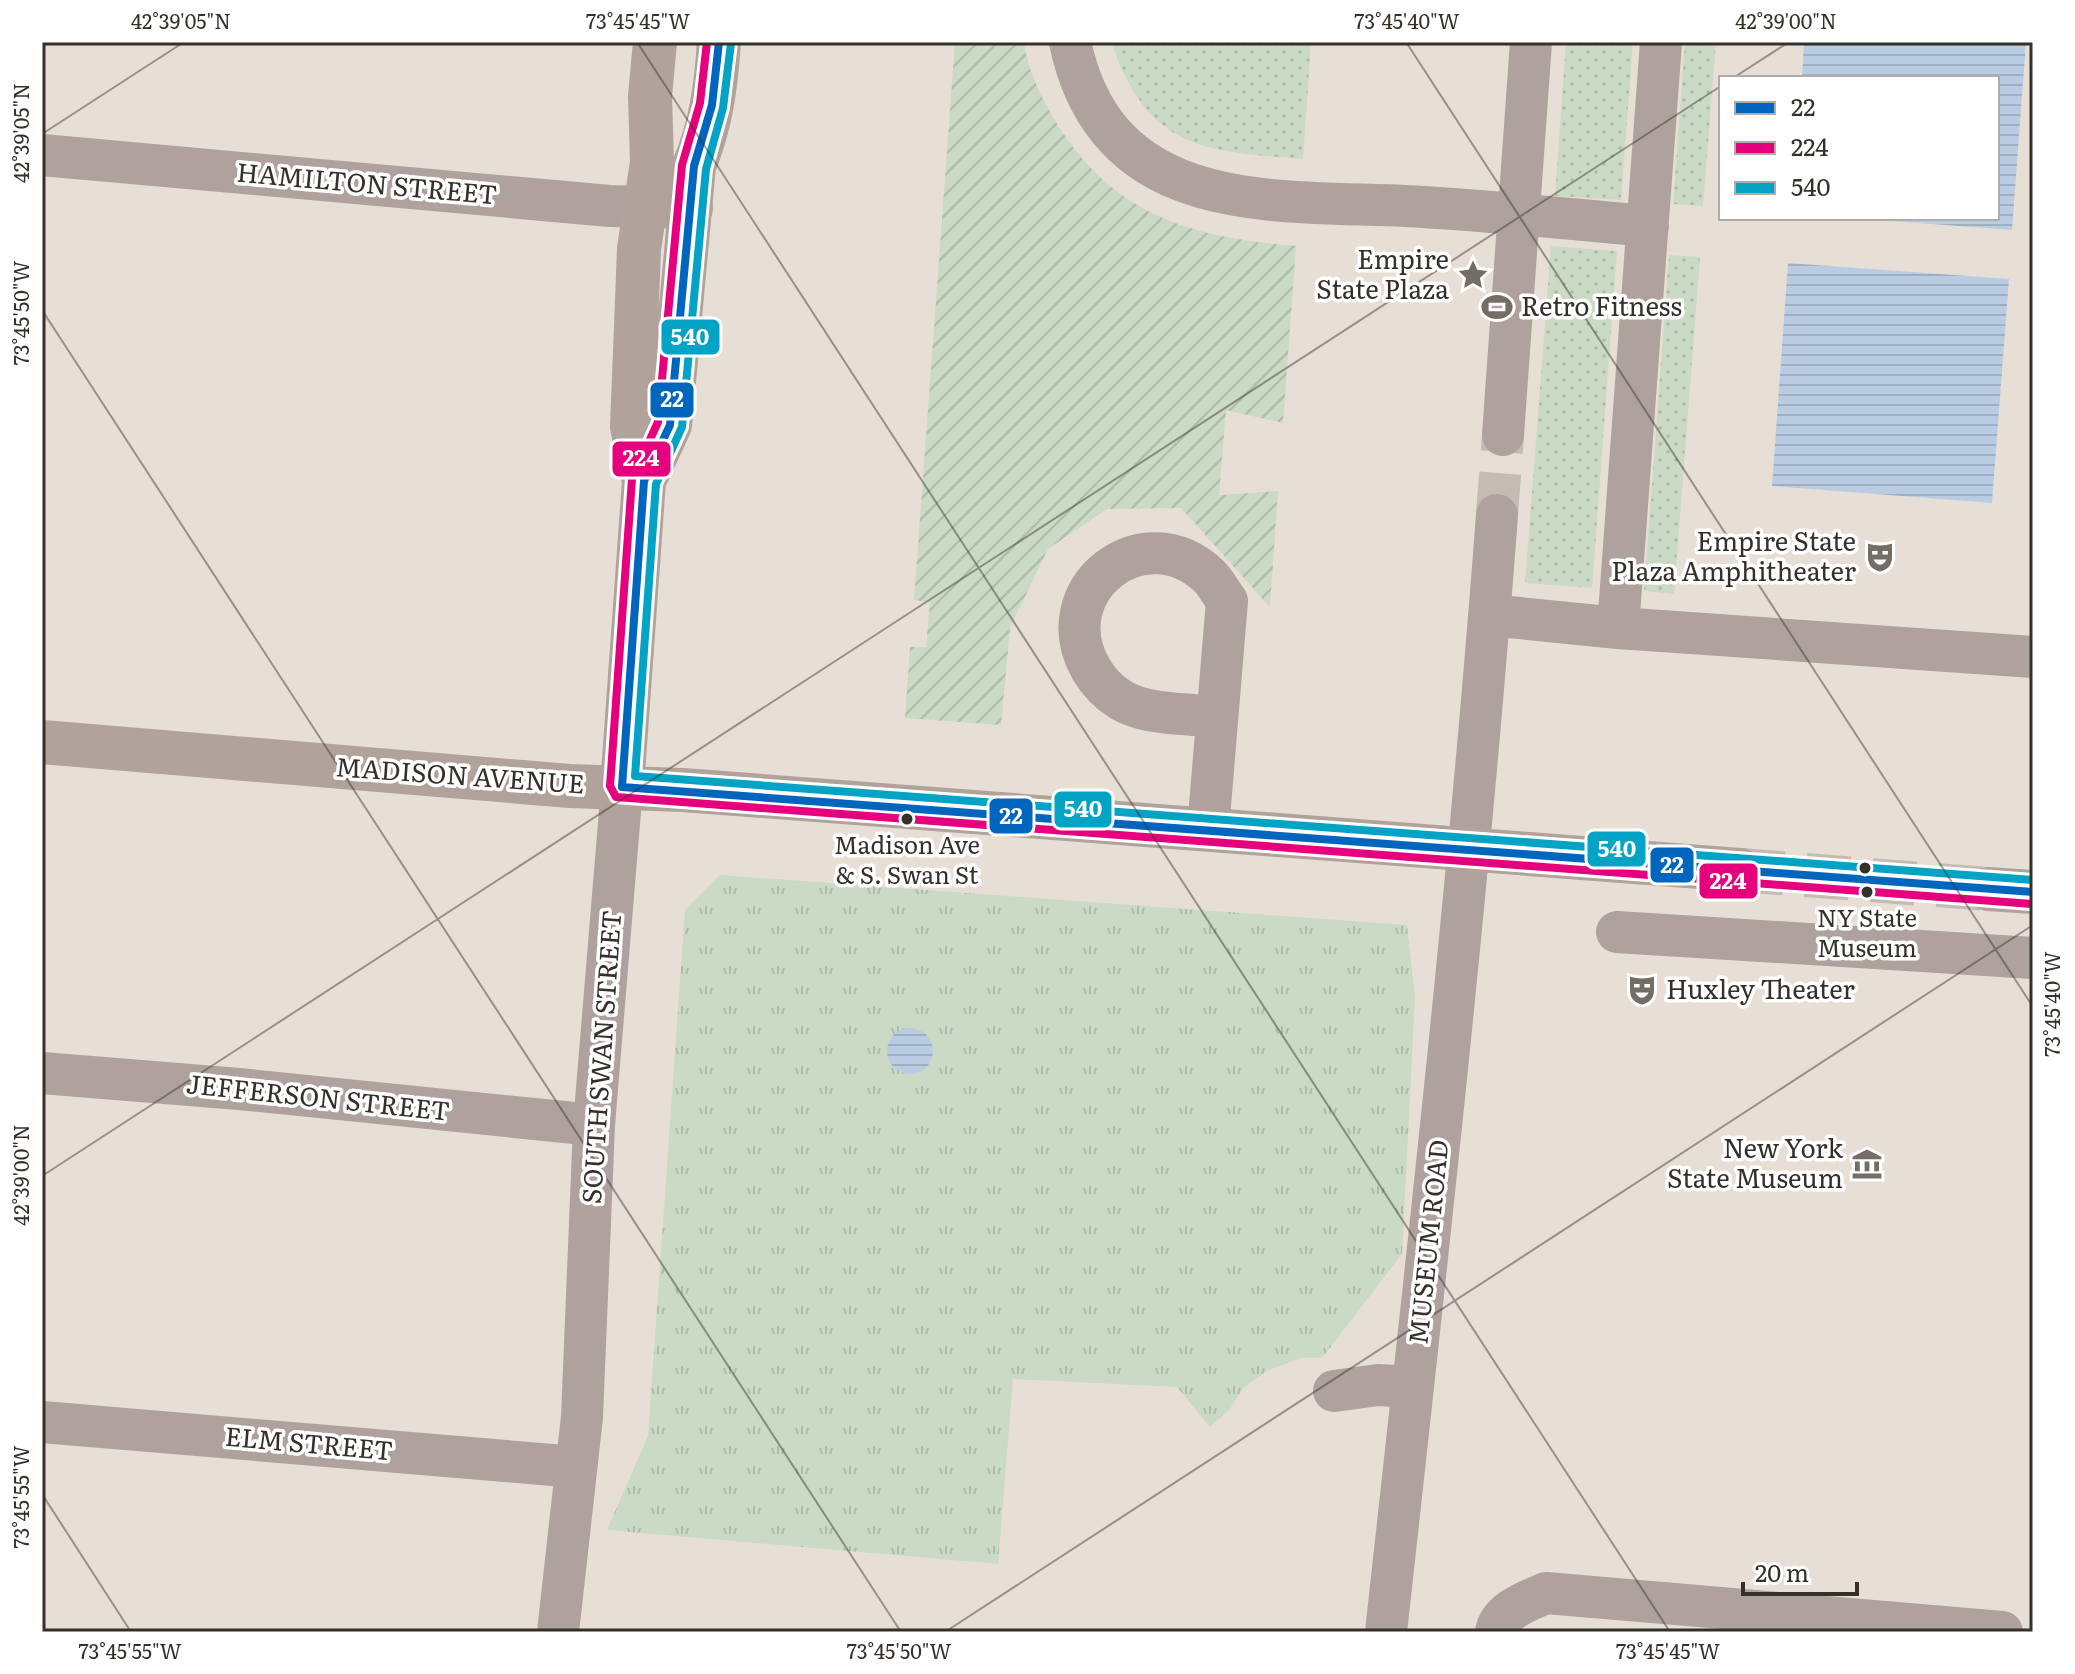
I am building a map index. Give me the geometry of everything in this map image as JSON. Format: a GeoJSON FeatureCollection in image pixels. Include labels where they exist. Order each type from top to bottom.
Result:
{"type":"FeatureCollection","features":[{"type":"Feature","properties":{"kind":"main road","name":"SOUTH SWAN STREET"},"geometry":{"type":"LineString","coordinates":[[622,787],[644,481],[632,427],[639,249],[652,162],[650,96],[655,42]]}},
{"type":"Feature","properties":{"kind":"main road","name":"SOUTH SWAN STREET"},"geometry":{"type":"LineString","coordinates":[[644,481],[670,425],[694,166],[707,135],[715,100],[719,42]]}},
{"type":"Feature","properties":{"kind":"main road","name":"MADISON AVENUE"},"geometry":{"type":"LineString","coordinates":[[42,742],[570,786],[622,787],[1740,870]]}},
{"type":"Feature","properties":{"kind":"main road"},"geometry":{"type":"LineString","coordinates":[[1988,889],[2033,892]]}},
{"type":"Feature","properties":{"kind":"street"},"geometry":{"type":"LineString","coordinates":[[1070,42],[1077,71],[1088,96],[1116,138],[1135,157],[1183,183],[1210,191],[1264,198],[1648,226]]}},
{"type":"Feature","properties":{"kind":"street"},"geometry":{"type":"LineString","coordinates":[[1503,435],[1531,42]]}},
{"type":"Feature","properties":{"kind":"street"},"geometry":{"type":"LineString","coordinates":[[1618,628],[1661,42]]}},
{"type":"Feature","properties":{"kind":"street","name":"HAMILTON STREET"},"geometry":{"type":"LineString","coordinates":[[42,155],[610,206],[692,208]]}},
{"type":"Feature","properties":{"kind":"street","name":"MUSEUM ROAD"},"geometry":{"type":"LineString","coordinates":[[1386,1632],[1454,1018],[1497,515]]}},
{"type":"Feature","properties":{"kind":"street"},"geometry":{"type":"LineString","coordinates":[[1193,715],[1156,711],[1122,700],[1098,682],[1083,654],[1078,625],[1086,595],[1106,570],[1133,555],[1163,553],[1191,562],[1211,578],[1227,601],[1208,830]]}},
{"type":"Feature","properties":{"kind":"street"},"geometry":{"type":"LineString","coordinates":[[1489,615],[1618,628],[2033,657]]}},
{"type":"Feature","properties":{"kind":"street","name":"SOUTH SWAN STREET"},"geometry":{"type":"LineString","coordinates":[[558,1632],[582,1417],[594,1125],[622,787]]}},
{"type":"Feature","properties":{"kind":"street"},"geometry":{"type":"LineString","coordinates":[[1617,932],[2033,958]]}},
{"type":"Feature","properties":{"kind":"street","name":"JEFFERSON STREET"},"geometry":{"type":"LineString","coordinates":[[42,1073],[239,1089],[594,1125]]}},
{"type":"Feature","properties":{"kind":"street"},"geometry":{"type":"LineString","coordinates":[[1334,1391],[1378,1385],[1413,1387]]}},
{"type":"Feature","properties":{"kind":"street","name":"ELM STREET"},"geometry":{"type":"LineString","coordinates":[[42,1422],[576,1467]]}},
{"type":"Feature","properties":{"kind":"street"},"geometry":{"type":"LineString","coordinates":[[1496,1632],[1497,1624],[1517,1606],[1546,1593],[2002,1632]]}},
{"type":"Feature","properties":{"kind":"green space"},"geometry":{"type":"Polygon","coordinates":[[[955,42],[1024,42],[1032,75],[1059,127],[1081,158],[1133,202],[1192,229],[1225,237],[1296,246],[1283,423],[1226,410],[1219,495],[1278,491],[1270,607],[1181,508],[1107,509],[1048,549],[1010,628],[1001,725],[905,718],[910,647],[926,647],[930,602],[914,600],[955,42]]]}},
{"type":"Feature","properties":{"kind":"green space"},"geometry":{"type":"Polygon","coordinates":[[[1111,42],[1311,42],[1303,159],[1235,152],[1207,147],[1183,138],[1161,124],[1143,104],[1126,77],[1111,42]]]}},
{"type":"Feature","properties":{"kind":"green space"},"geometry":{"type":"Polygon","coordinates":[[[1566,42],[1633,42],[1621,200],[1555,196],[1566,42]]]}},
{"type":"Feature","properties":{"kind":"green space"},"geometry":{"type":"Polygon","coordinates":[[[1685,42],[1716,42],[1703,206],[1673,204],[1685,42]]]}},
{"type":"Feature","properties":{"kind":"green space"},"geometry":{"type":"Polygon","coordinates":[[[1551,246],[1617,251],[1592,588],[1525,583],[1551,246]]]}},
{"type":"Feature","properties":{"kind":"green space"},"geometry":{"type":"Polygon","coordinates":[[[1669,255],[1700,257],[1674,594],[1644,591],[1669,255]]]}},
{"type":"Feature","properties":{"kind":"green space"},"geometry":{"type":"Polygon","coordinates":[[[720,875],[1407,925],[1415,997],[1402,1254],[1322,1358],[1301,1358],[1267,1371],[1243,1388],[1230,1409],[1210,1427],[1177,1387],[1013,1379],[998,1564],[607,1530],[648,1436],[685,910],[720,875]]]}},
{"type":"Feature","properties":{"kind":"water"},"geometry":{"type":"Polygon","coordinates":[[[1804,42],[2026,42],[2012,230],[1880,220],[1999,220],[1999,76],[1802,76],[1804,42]]]}},
{"type":"Feature","properties":{"kind":"water"},"geometry":{"type":"Polygon","coordinates":[[[1788,263],[2009,279],[1992,503],[1772,486],[1788,263]]]}},
{"type":"Feature","properties":{"kind":"water"},"geometry":{"type":"Polygon","coordinates":[[[910,1028],[927,1034],[933,1051],[927,1068],[910,1074],[893,1068],[887,1051],[893,1034],[910,1028]]]}},
{"type":"Feature","properties":{"kind":"tunnel"},"geometry":{"type":"LineString","coordinates":[[1497,515],[1503,435]]}},
{"type":"Feature","properties":{"kind":"tunnel"},"geometry":{"type":"LineString","coordinates":[[1740,870],[1988,889]]}},
{"type":"Feature","properties":{"kind":"transit line","name":"224"},"geometry":{"type":"LineString","coordinates":[[707,42],[700,103],[682,165],[658,422],[632,479],[610,786],[616,797],[2032,904]]}},
{"type":"Feature","properties":{"kind":"transit line","name":"22"},"geometry":{"type":"LineString","coordinates":[[719,42],[712,105],[694,166],[670,425],[644,481],[622,787],[2033,892]]}},
{"type":"Feature","properties":{"kind":"transit line","name":"540"},"geometry":{"type":"LineString","coordinates":[[731,43],[723,108],[706,169],[682,427],[656,484],[635,776],[2033,880]]}},
{"type":"Feature","properties":{"kind":"place","name":"Empire State Plaza"},"geometry":{"type":"Point","coordinates":[1473,275]}},
{"type":"Feature","properties":{"kind":"place","name":"Retro Fitness"},"geometry":{"type":"Point","coordinates":[1497,307]}},
{"type":"Feature","properties":{"kind":"place","name":"Empire State Plaza Amphitheater"},"geometry":{"type":"Point","coordinates":[1880,557]}},
{"type":"Feature","properties":{"kind":"place","name":"Madison Ave & S. Swan St"},"geometry":{"type":"Point","coordinates":[907,819]}},
{"type":"Feature","properties":{"kind":"place","name":"NY State Museum"},"geometry":{"type":"Point","coordinates":[1867,892]}},
{"type":"Feature","properties":{"kind":"place","name":"Huxley Theater"},"geometry":{"type":"Point","coordinates":[1642,990]}},
{"type":"Feature","properties":{"kind":"place","name":"New York State Museum"},"geometry":{"type":"Point","coordinates":[1867,1164]}}]}
